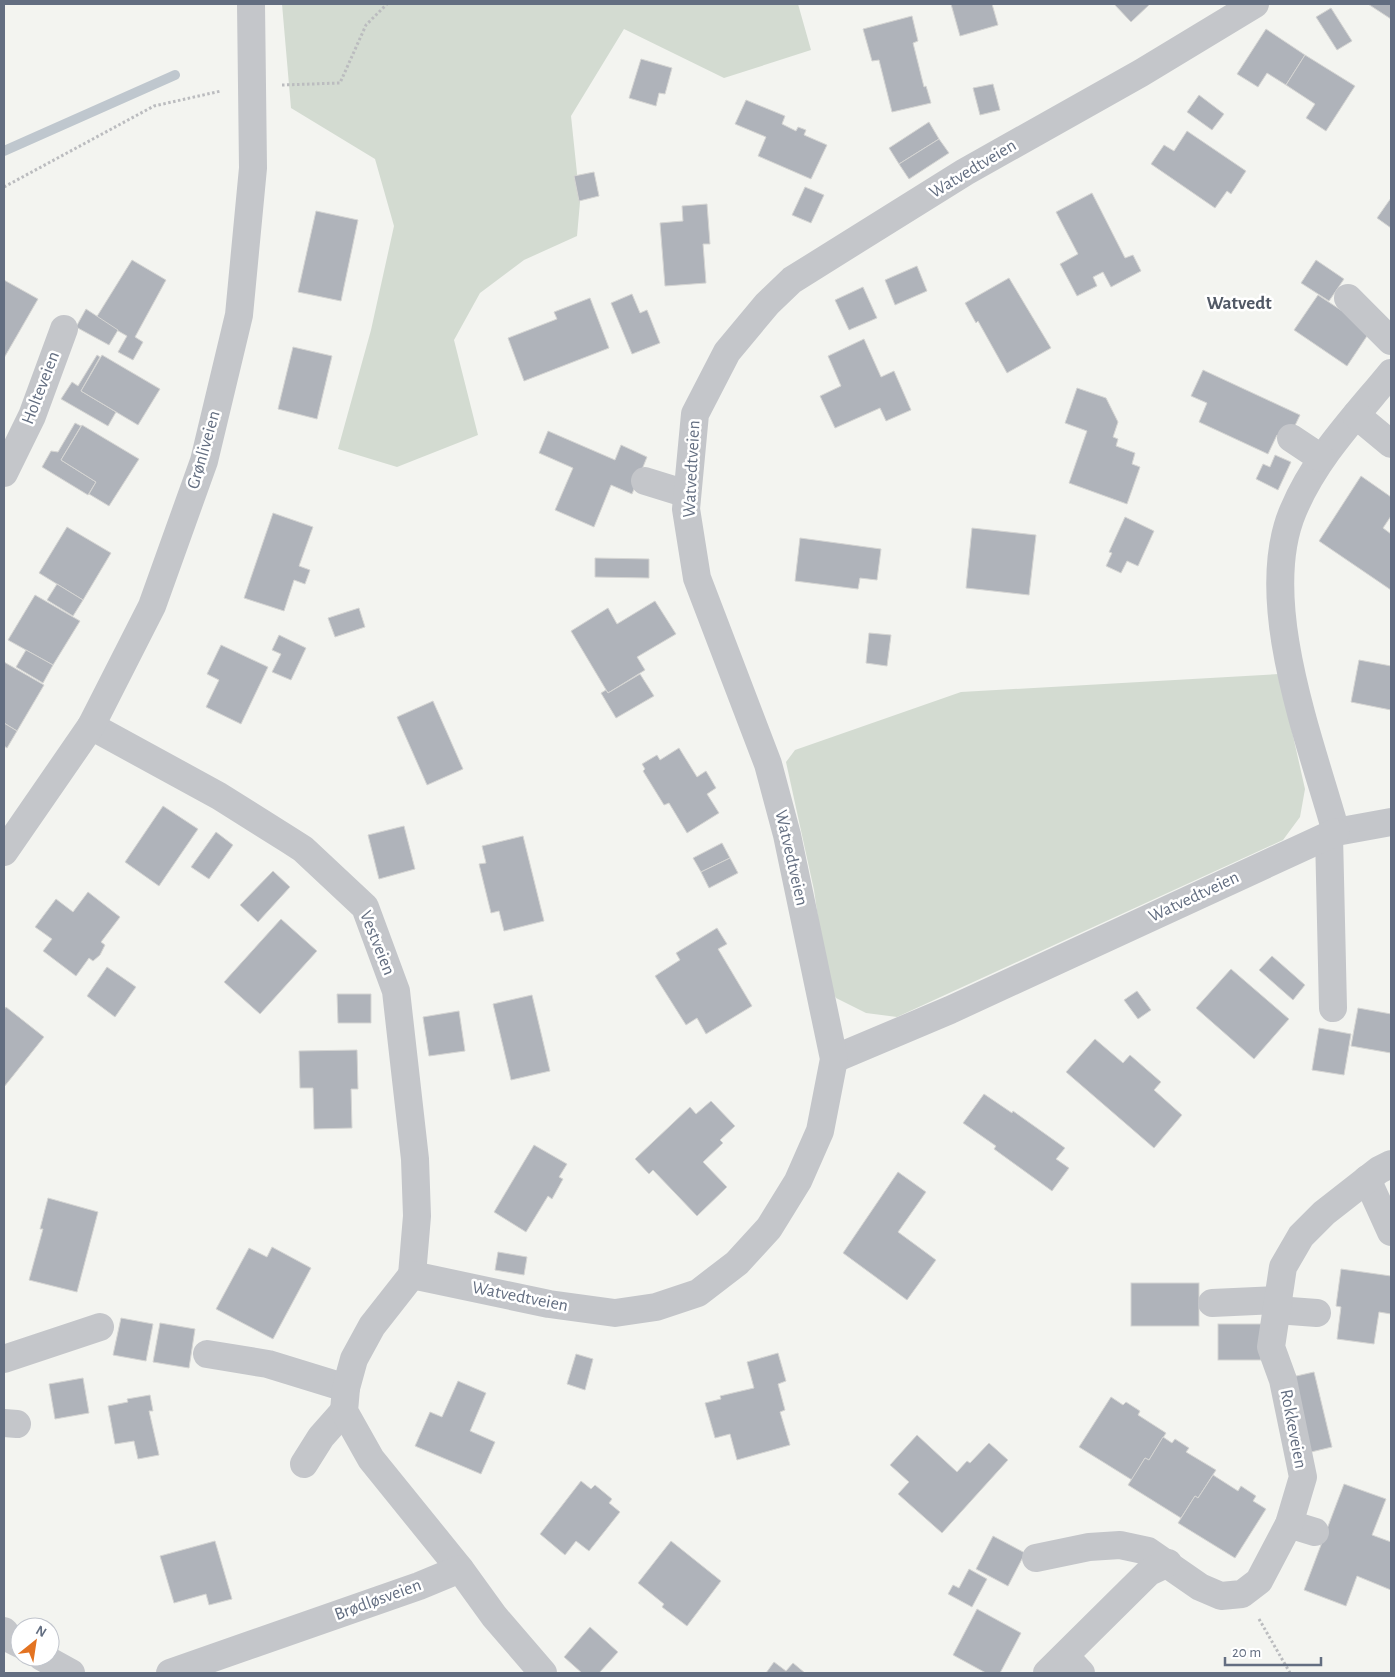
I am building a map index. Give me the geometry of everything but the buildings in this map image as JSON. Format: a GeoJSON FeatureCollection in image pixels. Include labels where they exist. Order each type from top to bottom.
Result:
{"type":"FeatureCollection","features":[{"type":"Feature","properties":{"kind":"street","name":"Grønliveien"},"geometry":{"type":"LineString","coordinates":[[4,852],[90,726],[152,606],[204,461],[239,315],[253,168],[251,4]]}},
{"type":"Feature","properties":{"kind":"street","name":"Watvedtveien"},"geometry":{"type":"LineString","coordinates":[[412,1275],[549,1304],[615,1313],[656,1308],[698,1293],[736,1262],[769,1228],[798,1181],[820,1131],[834,1059],[787,835],[768,764],[697,578],[686,509],[695,414],[728,352],[767,304],[792,280],[965,172],[1141,73],[1255,4]]}},
{"type":"Feature","properties":{"kind":"street"},"geometry":{"type":"LineString","coordinates":[[1348,298],[1391,341]]}},
{"type":"Feature","properties":{"kind":"street","name":"Holteveien"},"geometry":{"type":"LineString","coordinates":[[4,473],[32,416],[64,328]]}},
{"type":"Feature","properties":{"kind":"street"},"geometry":{"type":"LineString","coordinates":[[1333,1008],[1332,834],[1299,709],[1280,607],[1281,568],[1285,535],[1293,510],[1321,458],[1391,373]]}},
{"type":"Feature","properties":{"kind":"street"},"geometry":{"type":"LineString","coordinates":[[1356,415],[1391,444]]}},
{"type":"Feature","properties":{"kind":"street"},"geometry":{"type":"LineString","coordinates":[[1291,438],[1321,458]]}},
{"type":"Feature","properties":{"kind":"street"},"geometry":{"type":"LineString","coordinates":[[645,481],[687,494]]}},
{"type":"Feature","properties":{"kind":"street","name":"Vestveien"},"geometry":{"type":"LineString","coordinates":[[90,726],[225,800],[289,840],[303,850],[364,907],[396,991],[415,1160],[417,1216],[412,1275]]}},
{"type":"Feature","properties":{"kind":"street","name":"Watvedtveien"},"geometry":{"type":"LineString","coordinates":[[834,1059],[950,1010],[1332,834],[1391,822]]}},
{"type":"Feature","properties":{"kind":"street","name":"Rokkeveien"},"geometry":{"type":"LineString","coordinates":[[1242,1594],[1259,1581],[1289,1524],[1303,1477],[1284,1380],[1271,1347],[1283,1267],[1300,1236],[1324,1213],[1367,1179],[1391,1164]]}},
{"type":"Feature","properties":{"kind":"street"},"geometry":{"type":"LineString","coordinates":[[1367,1179],[1391,1232]]}},
{"type":"Feature","properties":{"kind":"street"},"geometry":{"type":"LineString","coordinates":[[304,1464],[345,1400],[354,1359],[372,1326],[412,1275]]}},
{"type":"Feature","properties":{"kind":"street"},"geometry":{"type":"LineString","coordinates":[[1212,1302],[1277,1305],[1317,1313]]}},
{"type":"Feature","properties":{"kind":"street"},"geometry":{"type":"LineString","coordinates":[[4,1359],[100,1327]]}},
{"type":"Feature","properties":{"kind":"street"},"geometry":{"type":"LineString","coordinates":[[208,1354],[268,1364],[345,1400],[371,1459],[460,1569],[494,1616],[543,1673]]}},
{"type":"Feature","properties":{"kind":"street"},"geometry":{"type":"LineString","coordinates":[[1289,1524],[1315,1532]]}},
{"type":"Feature","properties":{"kind":"street"},"geometry":{"type":"LineString","coordinates":[[1036,1558],[1089,1547],[1120,1545],[1148,1551],[1168,1563],[1200,1587],[1221,1596],[1242,1594]]}},
{"type":"Feature","properties":{"kind":"street"},"geometry":{"type":"LineString","coordinates":[[1064,1668],[1149,1572],[1168,1563]]}},
{"type":"Feature","properties":{"kind":"street","name":"Brødløsveien"},"geometry":{"type":"LineString","coordinates":[[170,1673],[419,1586],[460,1569]]}},
{"type":"Feature","properties":{"kind":"street"},"geometry":{"type":"LineString","coordinates":[[60,1667],[71,1673]]}},
{"type":"Feature","properties":{"kind":"path"},"geometry":{"type":"LineString","coordinates":[[276,85],[340,83],[366,25],[387,4]]}},
{"type":"Feature","properties":{"kind":"path"},"geometry":{"type":"LineString","coordinates":[[4,187],[154,106],[227,90]]}},
{"type":"Feature","properties":{"kind":"path"},"geometry":{"type":"LineString","coordinates":[[1242,1594],[1268,1632],[1290,1673]]}},
{"type":"Feature","properties":{"kind":"shaded area"},"geometry":{"type":"Polygon","coordinates":[[[282,4],[798,4],[811,50],[724,78],[624,29],[571,116],[580,202],[577,236],[524,260],[480,293],[454,340],[478,435],[397,467],[338,449],[371,330],[394,226],[375,159],[291,108],[282,4]]]}},
{"type":"Feature","properties":{"kind":"shaded area"},"geometry":{"type":"Polygon","coordinates":[[[1279,674],[1305,789],[1300,817],[1283,840],[897,1017],[866,1013],[836,998],[827,981],[814,890],[786,762],[795,750],[961,692],[1279,674]]]}},
{"type":"Feature","properties":{"kind":"waterway"},"geometry":{"type":"LineString","coordinates":[[4,151],[175,75]]}},
{"type":"Feature","properties":{"kind":"district","name":"Watvedt"},"geometry":{"type":"Point","coordinates":[1239,303]}}]}
